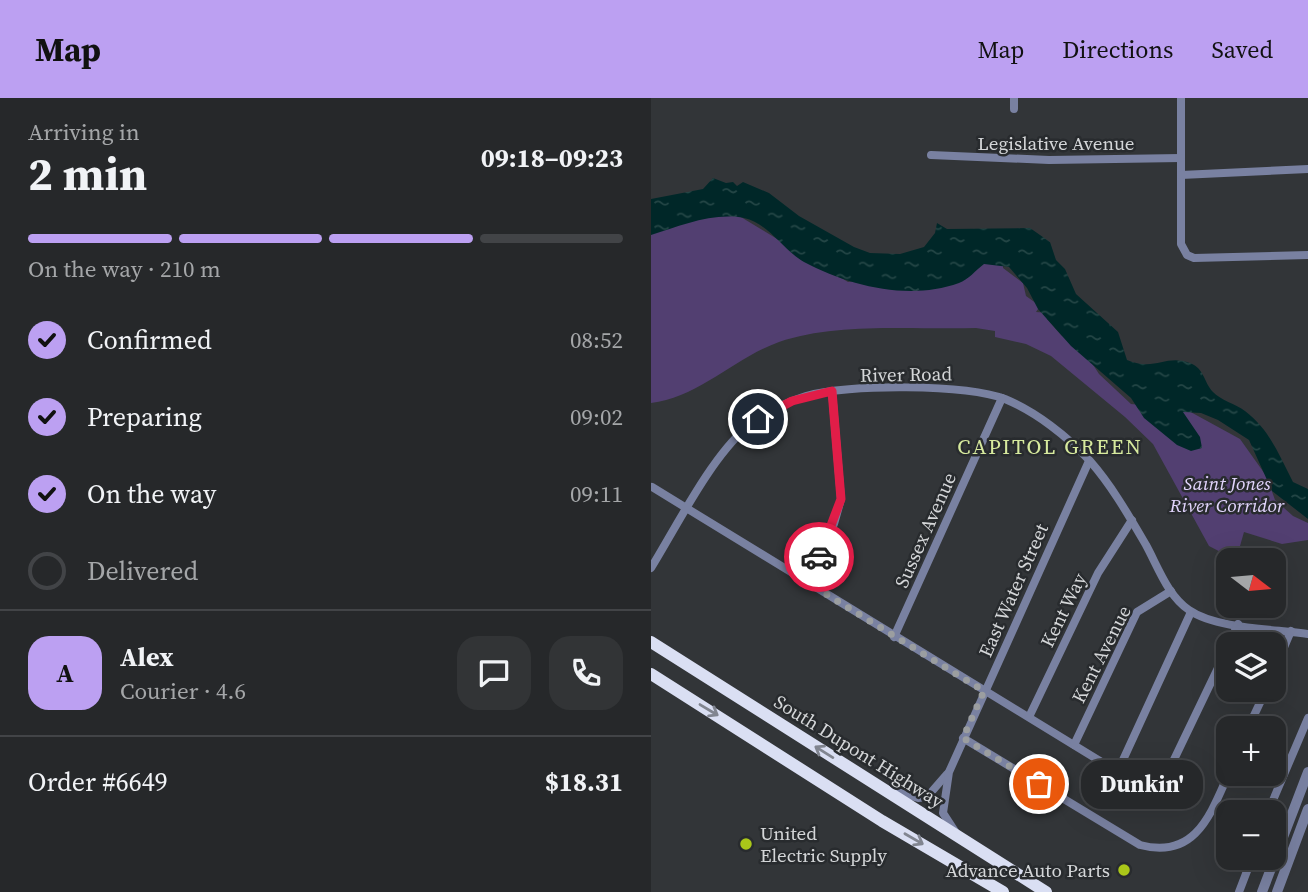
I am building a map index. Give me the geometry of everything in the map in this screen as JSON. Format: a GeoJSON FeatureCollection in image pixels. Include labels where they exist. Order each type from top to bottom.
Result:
{"type":"FeatureCollection","features":[{"type":"Feature","properties":{"kind":"highway","name":"South Dupont Highway"},"geometry":{"type":"LineString","coordinates":[[651,642],[1046,892]]}},
{"type":"Feature","properties":{"kind":"highway"},"geometry":{"type":"LineString","coordinates":[[651,674],[882,821],[1003,892]]}},
{"type":"Feature","properties":{"kind":"street"},"geometry":{"type":"LineString","coordinates":[[1014,98],[1014,109]]}},
{"type":"Feature","properties":{"kind":"street"},"geometry":{"type":"LineString","coordinates":[[1181,98],[1181,244],[1187,256],[1308,255]]}},
{"type":"Feature","properties":{"kind":"street","name":"Legislative Avenue"},"geometry":{"type":"LineString","coordinates":[[931,155],[1049,160],[1181,158]]}},
{"type":"Feature","properties":{"kind":"street"},"geometry":{"type":"LineString","coordinates":[[1181,175],[1308,169]]}},
{"type":"Feature","properties":{"kind":"street","name":"River Road"},"geometry":{"type":"LineString","coordinates":[[651,568],[728,447],[771,410],[792,401],[832,391],[949,387],[1002,398],[1041,419],[1089,461],[1132,520],[1171,591],[1191,612]]}},
{"type":"Feature","properties":{"kind":"street"},"geometry":{"type":"LineString","coordinates":[[808,583],[834,524],[841,499],[832,391]]}},
{"type":"Feature","properties":{"kind":"street","name":"Sussex Avenue"},"geometry":{"type":"LineString","coordinates":[[894,637],[1002,398]]}},
{"type":"Feature","properties":{"kind":"street","name":"East Water Street"},"geometry":{"type":"LineString","coordinates":[[958,836],[943,813],[949,772],[1089,461]]}},
{"type":"Feature","properties":{"kind":"street"},"geometry":{"type":"LineString","coordinates":[[652,487],[1131,780],[1148,782],[1169,771],[1216,672]]}},
{"type":"Feature","properties":{"kind":"street","name":"Kent Way"},"geometry":{"type":"LineString","coordinates":[[1029,717],[1098,573],[1132,520]]}},
{"type":"Feature","properties":{"kind":"street","name":"Kent Avenue"},"geometry":{"type":"LineString","coordinates":[[1073,745],[1137,612],[1171,591]]}},
{"type":"Feature","properties":{"kind":"street"},"geometry":{"type":"LineString","coordinates":[[1117,772],[1191,612],[1205,618],[1308,634]]}},
{"type":"Feature","properties":{"kind":"street"},"geometry":{"type":"LineString","coordinates":[[1234,632],[1238,624]]}},
{"type":"Feature","properties":{"kind":"street"},"geometry":{"type":"LineString","coordinates":[[1286,643],[1291,631]]}},
{"type":"Feature","properties":{"kind":"street"},"geometry":{"type":"LineString","coordinates":[[1273,800],[1308,718]]}},
{"type":"Feature","properties":{"kind":"street"},"geometry":{"type":"LineString","coordinates":[[963,738],[1140,845],[1150,848],[1165,848],[1194,837],[1210,815],[1223,786]]}},
{"type":"Feature","properties":{"kind":"street","name":"East Water Street"},"geometry":{"type":"LineString","coordinates":[[882,788],[918,798],[927,797],[949,772]]}},
{"type":"Feature","properties":{"kind":"street"},"geometry":{"type":"LineString","coordinates":[[1286,827],[1308,772]]}},
{"type":"Feature","properties":{"kind":"street"},"geometry":{"type":"LineString","coordinates":[[1277,892],[1308,809]]}},
{"type":"Feature","properties":{"kind":"street"},"geometry":{"type":"LineString","coordinates":[[1239,892],[1247,870]]}},
{"type":"Feature","properties":{"kind":"street"},"geometry":{"type":"LineString","coordinates":[[1262,892],[1270,870]]}},
{"type":"Feature","properties":{"kind":"green space","name":"Saint Jones River Corridor"},"geometry":{"type":"Polygon","coordinates":[[[731,211],[848,282],[1003,261],[1003,268],[1023,283],[1026,296],[1040,306],[1036,312],[1049,313],[1047,319],[1062,336],[1077,340],[1099,374],[1131,404],[1187,410],[1240,439],[1267,477],[1275,500],[1293,516],[1308,523],[1308,540],[1282,544],[1244,532],[1239,548],[1216,550],[1209,546],[1153,444],[1125,417],[1051,356],[1026,344],[995,337],[995,331],[976,328],[876,328],[802,336],[763,349],[685,394],[651,403],[651,225],[731,211]]]}},
{"type":"Feature","properties":{"kind":"water"},"geometry":{"type":"Polygon","coordinates":[[[713,178],[726,183],[733,182],[737,186],[743,182],[769,193],[799,216],[870,253],[900,254],[924,247],[935,233],[937,223],[947,229],[1030,228],[1050,242],[1056,260],[1065,269],[1076,294],[1118,332],[1127,360],[1145,364],[1174,360],[1190,363],[1199,369],[1216,395],[1254,418],[1273,444],[1293,482],[1308,489],[1308,519],[1272,491],[1249,440],[1218,420],[1201,413],[1183,412],[1200,437],[1202,448],[1191,451],[1177,445],[1144,418],[1131,398],[1071,346],[1038,309],[1027,288],[1009,267],[984,264],[959,283],[920,291],[900,291],[860,284],[822,271],[796,257],[761,225],[744,218],[709,218],[651,235],[651,199],[703,189],[713,178]]]}},
{"type":"Feature","properties":{"kind":"way so far"},"geometry":{"type":"LineString","coordinates":[[819,557],[808,583],[984,691],[963,738],[1039,784]]}},
{"type":"Feature","properties":{"kind":"place","name":"Dunkin'"},"geometry":{"type":"Point","coordinates":[1039,784]}},
{"type":"Feature","properties":{"kind":"place","name":"United Electric Supply"},"geometry":{"type":"Point","coordinates":[746,844]}},
{"type":"Feature","properties":{"kind":"place","name":"Advance Auto Parts"},"geometry":{"type":"Point","coordinates":[1124,870]}},
{"type":"Feature","properties":{"kind":"district","name":"CAPITOL GREEN"},"geometry":{"type":"Point","coordinates":[1050,447]}},
{"type":"Feature","properties":{"kind":"route"},"geometry":{"type":"LineString","coordinates":[[758,419],[792,401],[832,391],[841,473],[841,499],[834,524],[819,557]]}}]}
